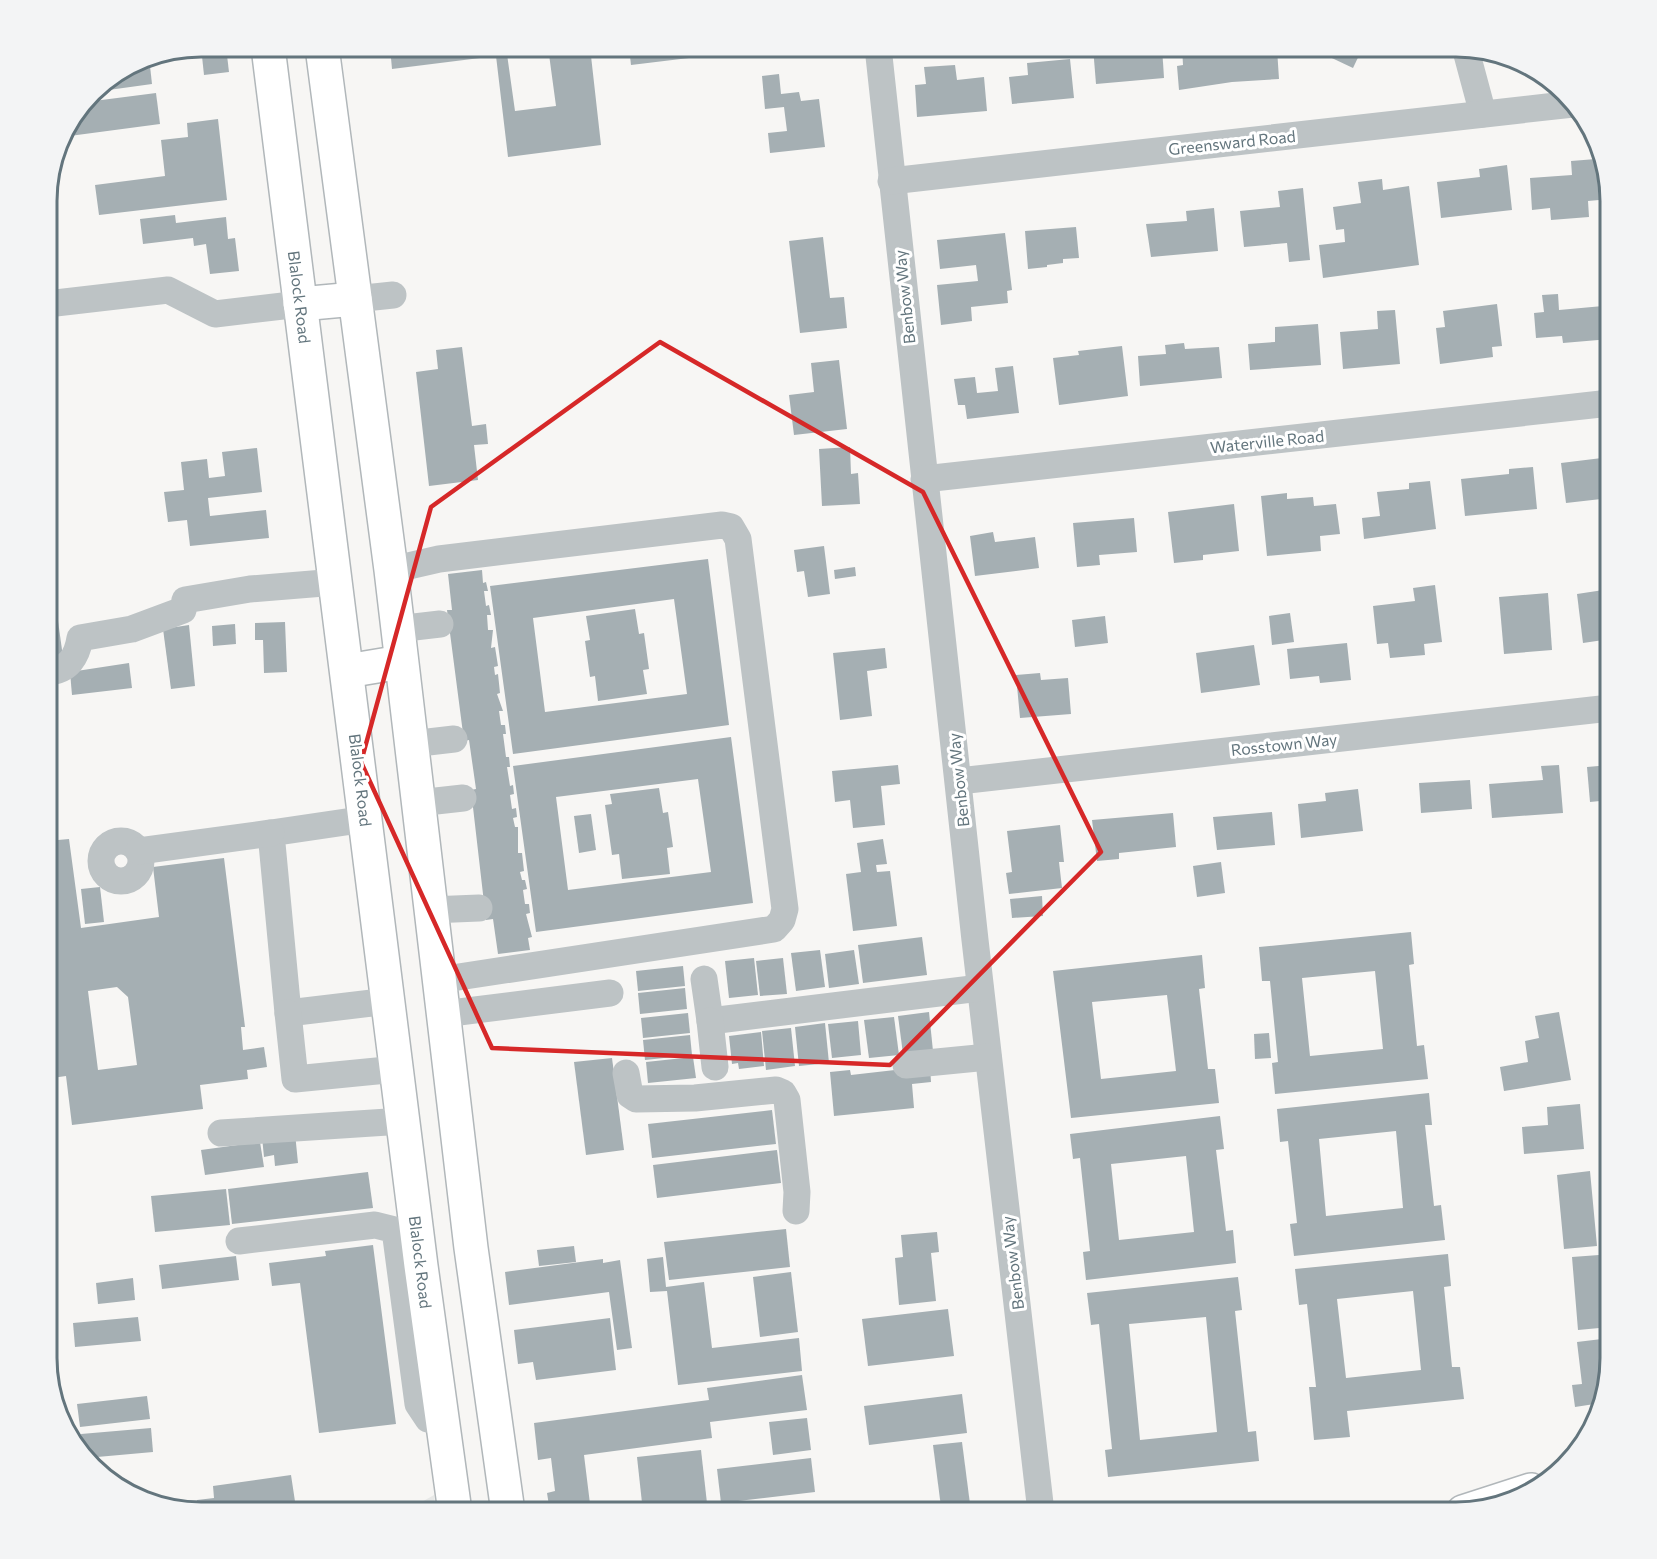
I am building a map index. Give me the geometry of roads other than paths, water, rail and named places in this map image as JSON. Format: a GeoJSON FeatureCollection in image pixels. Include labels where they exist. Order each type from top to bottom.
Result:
{"type":"FeatureCollection","features":[{"type":"Feature","properties":{"kind":"main road","name":"Blalock Road"},"geometry":{"type":"LineString","coordinates":[[269,57],[404,1121],[411,1267],[442,1422],[454,1502]]}},
{"type":"Feature","properties":{"kind":"main road"},"geometry":{"type":"LineString","coordinates":[[323,57],[391,570],[472,1260],[507,1502]]}},
{"type":"Feature","properties":{"kind":"main road"},"geometry":{"type":"LineString","coordinates":[[300,304],[355,299]]}},
{"type":"Feature","properties":{"kind":"main road"},"geometry":{"type":"LineString","coordinates":[[347,671],[401,662]]}},
{"type":"Feature","properties":{"kind":"main road"},"geometry":{"type":"LineString","coordinates":[[389,999],[439,980]]}},
{"type":"Feature","properties":{"kind":"main road"},"geometry":{"type":"LineString","coordinates":[[411,1267],[472,1260]]}},
{"type":"Feature","properties":{"kind":"street","name":"Benbow Way"},"geometry":{"type":"LineString","coordinates":[[880,57],[891,181],[980,988],[1040,1502]]}},
{"type":"Feature","properties":{"kind":"street"},"geometry":{"type":"LineString","coordinates":[[1469,58],[1483,114]]}},
{"type":"Feature","properties":{"kind":"street","name":"Greensward Road"},"geometry":{"type":"LineString","coordinates":[[891,181],[1563,105]]}},
{"type":"Feature","properties":{"kind":"street"},"geometry":{"type":"LineString","coordinates":[[57,303],[168,291],[215,314],[300,304]]}},
{"type":"Feature","properties":{"kind":"street"},"geometry":{"type":"LineString","coordinates":[[355,299],[393,295]]}},
{"type":"Feature","properties":{"kind":"street","name":"Waterville Road"},"geometry":{"type":"LineString","coordinates":[[924,479],[1600,404]]}},
{"type":"Feature","properties":{"kind":"street"},"geometry":{"type":"LineString","coordinates":[[391,570],[439,559],[722,525],[730,526],[738,538],[783,897],[782,920],[774,929],[439,980]]}},
{"type":"Feature","properties":{"kind":"street"},"geometry":{"type":"LineString","coordinates":[[57,670],[65,668],[78,652],[80,638],[132,629],[183,610],[185,600],[250,590],[336,582]]}},
{"type":"Feature","properties":{"kind":"street"},"geometry":{"type":"LineString","coordinates":[[398,629],[440,624]]}},
{"type":"Feature","properties":{"kind":"street","name":"Rosstown Way"},"geometry":{"type":"LineString","coordinates":[[958,781],[1600,709]]}},
{"type":"Feature","properties":{"kind":"street"},"geometry":{"type":"LineString","coordinates":[[411,744],[454,739]]}},
{"type":"Feature","properties":{"kind":"street"},"geometry":{"type":"LineString","coordinates":[[418,803],[463,798]]}},
{"type":"Feature","properties":{"kind":"street"},"geometry":{"type":"LineString","coordinates":[[130,837],[271,833],[366,819]]}},
{"type":"Feature","properties":{"kind":"street"},"geometry":{"type":"LineString","coordinates":[[271,833],[295,1079],[397,1069]]}},
{"type":"Feature","properties":{"kind":"street"},"geometry":{"type":"LineString","coordinates":[[430,910],[479,908]]}},
{"type":"Feature","properties":{"kind":"street"},"geometry":{"type":"LineString","coordinates":[[704,979],[715,1067]]}},
{"type":"Feature","properties":{"kind":"street"},"geometry":{"type":"LineString","coordinates":[[710,1021],[980,988]]}},
{"type":"Feature","properties":{"kind":"street"},"geometry":{"type":"LineString","coordinates":[[443,1014],[610,993]]}},
{"type":"Feature","properties":{"kind":"street"},"geometry":{"type":"LineString","coordinates":[[288,1013],[389,999]]}},
{"type":"Feature","properties":{"kind":"street"},"geometry":{"type":"LineString","coordinates":[[906,1065],[988,1056]]}},
{"type":"Feature","properties":{"kind":"street"},"geometry":{"type":"LineString","coordinates":[[626,1072],[630,1095],[636,1099],[695,1098],[777,1090],[783,1093],[787,1100],[790,1123],[796,1211]]}},
{"type":"Feature","properties":{"kind":"street"},"geometry":{"type":"LineString","coordinates":[[221,1133],[404,1121]]}},
{"type":"Feature","properties":{"kind":"street"},"geometry":{"type":"LineString","coordinates":[[239,1241],[375,1225],[395,1230],[411,1267]]}}]}
